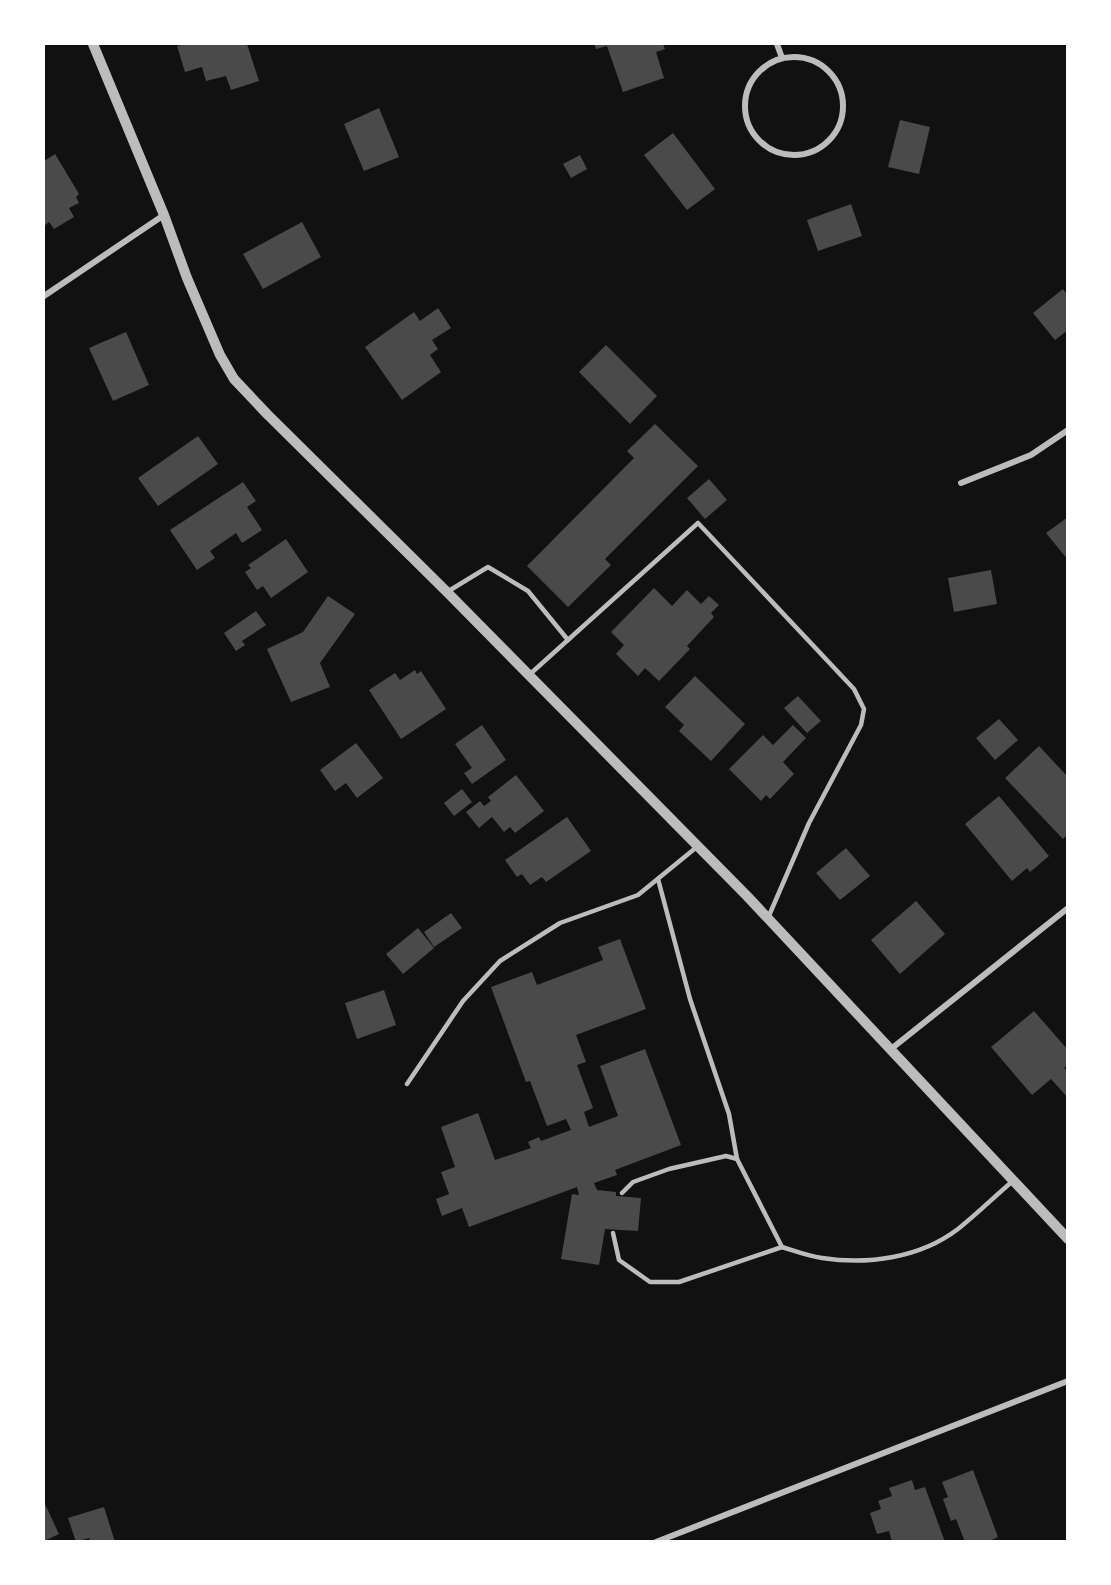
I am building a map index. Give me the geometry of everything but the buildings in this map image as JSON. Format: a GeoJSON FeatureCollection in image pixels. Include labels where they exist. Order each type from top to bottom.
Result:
{"type":"FeatureCollection","features":[{"type":"Feature","properties":{"kind":"street"},"geometry":{"type":"LineString","coordinates":[[93,44],[164,215],[195,298],[220,355],[234,379],[768,918],[1068,1239]]}},
{"type":"Feature","properties":{"kind":"street"},"geometry":{"type":"LineString","coordinates":[[777,44],[782,58]]}},
{"type":"Feature","properties":{"kind":"street"},"geometry":{"type":"LineString","coordinates":[[798,57],[813,60],[827,69],[837,81],[843,96],[844,111],[840,127],[831,140],[818,150],[803,155],[786,155],[771,150],[758,139],[748,125],[745,109],[747,92],[754,77],[767,65],[782,58],[798,57]]}},
{"type":"Feature","properties":{"kind":"street"},"geometry":{"type":"LineString","coordinates":[[44,296],[164,215]]}},
{"type":"Feature","properties":{"kind":"street"},"geometry":{"type":"LineString","coordinates":[[961,483],[1031,456],[1068,430]]}},
{"type":"Feature","properties":{"kind":"street"},"geometry":{"type":"LineString","coordinates":[[891,1049],[1068,908]]}},
{"type":"Feature","properties":{"kind":"street"},"geometry":{"type":"LineString","coordinates":[[656,1542],[1068,1381]]}},
{"type":"Feature","properties":{"kind":"lane"},"geometry":{"type":"LineString","coordinates":[[529,675],[699,523],[854,689],[864,709],[861,725],[809,823],[768,918]]}},
{"type":"Feature","properties":{"kind":"lane"},"geometry":{"type":"LineString","coordinates":[[447,592],[488,567],[528,591],[568,640]]}},
{"type":"Feature","properties":{"kind":"lane"},"geometry":{"type":"LineString","coordinates":[[407,1084],[463,1002],[500,961],[560,923],[638,895],[698,846]]}},
{"type":"Feature","properties":{"kind":"lane"},"geometry":{"type":"LineString","coordinates":[[658,879],[690,999],[729,1114],[737,1159],[782,1247]]}},
{"type":"Feature","properties":{"kind":"lane"},"geometry":{"type":"LineString","coordinates":[[622,1193],[633,1182],[669,1169],[726,1156],[737,1159]]}},
{"type":"Feature","properties":{"kind":"lane"},"geometry":{"type":"LineString","coordinates":[[613,1233],[619,1260],[650,1282],[679,1282],[782,1247],[821,1258],[863,1261],[895,1257],[927,1247],[957,1230],[1014,1180]]}}]}
